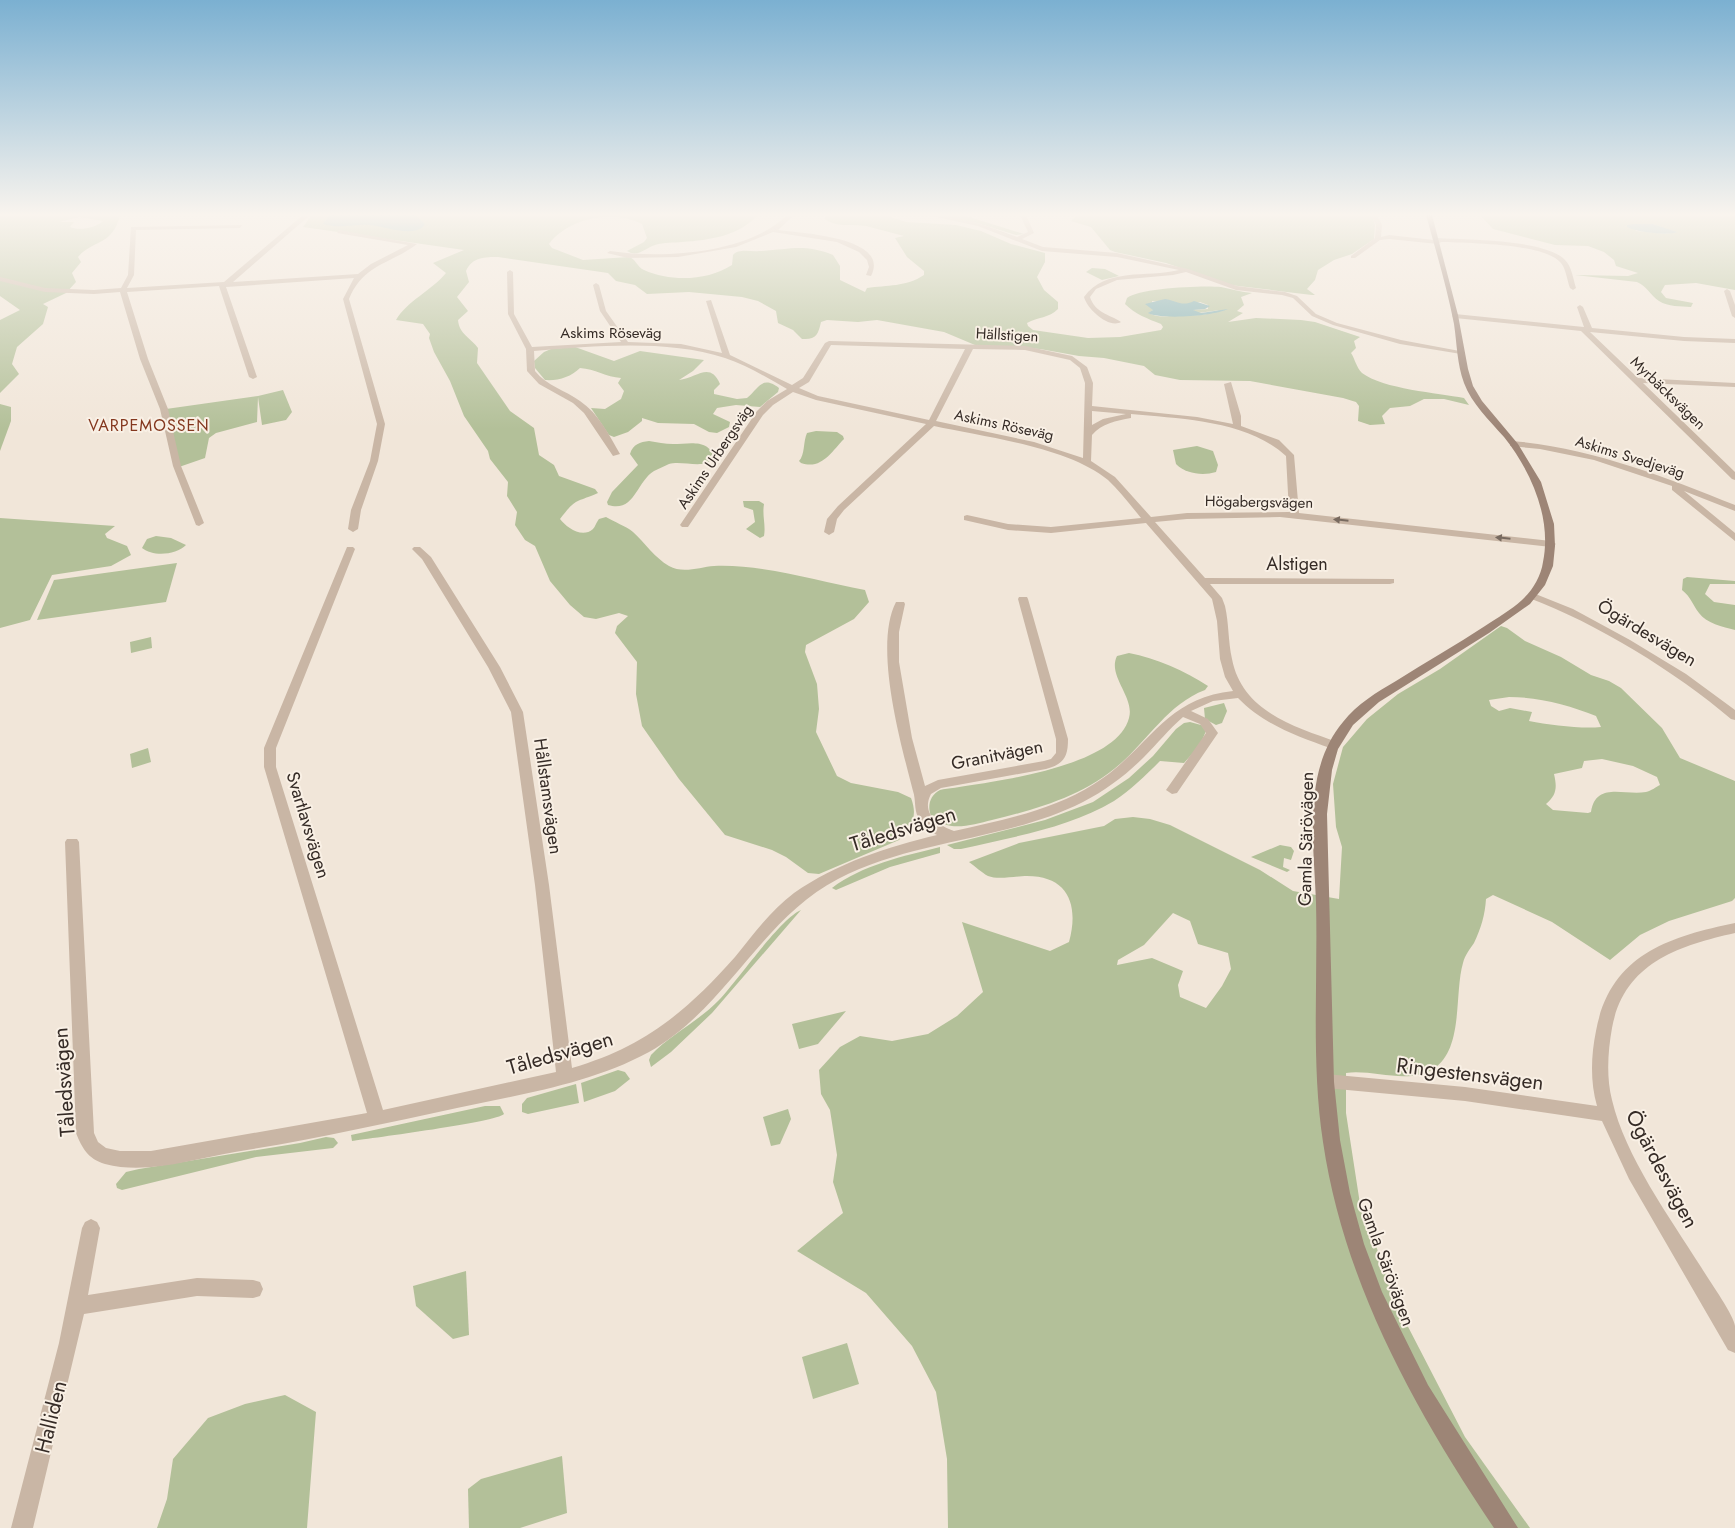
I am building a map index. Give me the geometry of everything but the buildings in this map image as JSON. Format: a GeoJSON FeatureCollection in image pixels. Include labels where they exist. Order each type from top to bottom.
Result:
{"type":"FeatureCollection","features":[{"type":"Feature","properties":{"kind":"street"},"geometry":{"type":"LineString","coordinates":[[36,286],[59,291],[198,286]]}},
{"type":"Feature","properties":{"kind":"street"},"geometry":{"type":"LineString","coordinates":[[125,286],[123,290],[145,360],[164,408],[177,466],[199,523]]}},
{"type":"Feature","properties":{"kind":"street"},"geometry":{"type":"LineString","coordinates":[[224,286],[253,377]]}},
{"type":"Feature","properties":{"kind":"street"},"geometry":{"type":"LineString","coordinates":[[352,286],[348,291],[347,306],[379,410],[381,424],[374,461],[356,510],[353,528]]}},
{"type":"Feature","properties":{"kind":"street"},"geometry":{"type":"LineString","coordinates":[[510,286],[511,314],[530,349],[531,371],[534,375],[588,411],[616,454]]}},
{"type":"Feature","properties":{"kind":"street"},"geometry":{"type":"LineString","coordinates":[[596,286],[603,311],[627,344]]}},
{"type":"Feature","properties":{"kind":"street"},"geometry":{"type":"LineString","coordinates":[[1098,286],[1094,288],[1087,297],[1088,303],[1098,313],[1117,322]]}},
{"type":"Feature","properties":{"kind":"street"},"geometry":{"type":"LineString","coordinates":[[1231,286],[1290,295],[1319,318],[1347,328],[1408,343],[1461,352]]}},
{"type":"Feature","properties":{"kind":"street","name":"Gamla Särövägen"},"geometry":{"type":"LineString","coordinates":[[1448,286],[1469,385],[1514,444],[1540,487],[1551,544],[1548,569],[1533,596],[1496,624],[1367,706],[1343,730],[1334,745],[1325,768],[1322,789],[1326,1081],[1331,1140],[1341,1190],[1353,1236],[1382,1312],[1407,1365],[1437,1420],[1507,1528]]}},
{"type":"Feature","properties":{"kind":"street"},"geometry":{"type":"LineString","coordinates":[[1727,291],[1735,316]]}},
{"type":"Feature","properties":{"kind":"street"},"geometry":{"type":"LineString","coordinates":[[709,301],[727,356]]}},
{"type":"Feature","properties":{"kind":"street","name":"Myrbäcksvägen"},"geometry":{"type":"LineString","coordinates":[[1580,307],[1586,329],[1634,380],[1735,477]]}},
{"type":"Feature","properties":{"kind":"street"},"geometry":{"type":"LineString","coordinates":[[1455,316],[1690,340],[1735,341]]}},
{"type":"Feature","properties":{"kind":"street","name":"Hällstigen"},"geometry":{"type":"LineString","coordinates":[[829,343],[1031,349],[1072,358],[1081,364],[1086,372],[1089,385],[1087,462]]}},
{"type":"Feature","properties":{"kind":"street","name":"Askims Urbergsväg"},"geometry":{"type":"LineString","coordinates":[[685,525],[760,412],[770,403],[794,390],[814,370],[829,343]]}},
{"type":"Feature","properties":{"kind":"street","name":"Askims Röseväg"},"geometry":{"type":"LineString","coordinates":[[530,349],[627,344],[676,347],[727,356],[794,390],[826,401],[1049,448],[1087,462],[1112,479],[1204,581],[1221,609],[1229,676],[1239,694],[1254,708],[1278,722],[1334,745]]}},
{"type":"Feature","properties":{"kind":"street"},"geometry":{"type":"LineString","coordinates":[[829,532],[832,519],[841,508],[931,424],[970,347]]}},
{"type":"Feature","properties":{"kind":"street"},"geometry":{"type":"LineString","coordinates":[[1634,380],[1735,385]]}},
{"type":"Feature","properties":{"kind":"street"},"geometry":{"type":"LineString","coordinates":[[1228,384],[1238,420],[1236,426]]}},
{"type":"Feature","properties":{"kind":"street"},"geometry":{"type":"LineString","coordinates":[[1089,408],[1236,426],[1271,438],[1290,455],[1294,515]]}},
{"type":"Feature","properties":{"kind":"street"},"geometry":{"type":"LineString","coordinates":[[1088,434],[1096,425],[1108,421],[1148,415]]}},
{"type":"Feature","properties":{"kind":"street","name":"Askims Svedjeväg"},"geometry":{"type":"LineString","coordinates":[[1514,444],[1564,451],[1665,480],[1735,508]]}},
{"type":"Feature","properties":{"kind":"street"},"geometry":{"type":"LineString","coordinates":[[1665,480],[1735,538]]}},
{"type":"Feature","properties":{"kind":"street","name":"Högabergsvägen"},"geometry":{"type":"LineString","coordinates":[[968,518],[1002,526],[1051,530],[1230,514],[1294,515],[1551,544]]}},
{"type":"Feature","properties":{"kind":"street","name":"Svartlavsvägen"},"geometry":{"type":"LineString","coordinates":[[350,549],[272,742],[270,766],[377,1119]]}},
{"type":"Feature","properties":{"kind":"street","name":"Hållstamsvägen"},"geometry":{"type":"LineString","coordinates":[[417,549],[426,557],[492,663],[517,712],[542,885],[565,1076]]}},
{"type":"Feature","properties":{"kind":"street","name":"Alstigen"},"geometry":{"type":"LineString","coordinates":[[1204,581],[1390,581]]}},
{"type":"Feature","properties":{"kind":"street","name":"Ögärdesvägen"},"geometry":{"type":"LineString","coordinates":[[1533,596],[1569,611],[1642,652],[1690,681],[1735,716]]}},
{"type":"Feature","properties":{"kind":"street","name":"Granitvägen"},"geometry":{"type":"LineString","coordinates":[[922,799],[926,792],[938,784],[1046,766],[1060,758],[1063,748],[1062,738],[1023,599]]}},
{"type":"Feature","properties":{"kind":"street"},"geometry":{"type":"LineString","coordinates":[[900,604],[894,632],[894,662],[906,738],[922,799],[922,815],[927,822],[950,835]]}},
{"type":"Feature","properties":{"kind":"street","name":"Tåledsvägen"},"geometry":{"type":"LineString","coordinates":[[72,842],[85,1133],[89,1144],[95,1151],[104,1156],[151,1158],[310,1133],[377,1119],[565,1076],[631,1054],[673,1027],[700,1005],[780,914],[798,898],[822,882],[878,855],[1066,804],[1089,793],[1133,762],[1182,712],[1209,698],[1239,694]]}},
{"type":"Feature","properties":{"kind":"street"},"geometry":{"type":"LineString","coordinates":[[1172,790],[1212,733],[1207,723],[1182,712]]}},
{"type":"Feature","properties":{"kind":"street","name":"Ögärdesvägen"},"geometry":{"type":"LineString","coordinates":[[1735,928],[1692,938],[1670,946],[1639,966],[1623,983],[1607,1015],[1601,1047],[1602,1084],[1608,1115],[1644,1190],[1735,1343]]}},
{"type":"Feature","properties":{"kind":"street","name":"Ringestensvägen"},"geometry":{"type":"LineString","coordinates":[[1326,1081],[1465,1094],[1608,1115]]}},
{"type":"Feature","properties":{"kind":"street","name":"Halliden"},"geometry":{"type":"LineString","coordinates":[[22,1528],[77,1306],[91,1228]]}},
{"type":"Feature","properties":{"kind":"street"},"geometry":{"type":"LineString","coordinates":[[77,1306],[197,1287],[253,1289]]}},
{"type":"Feature","properties":{"kind":"green space"},"geometry":{"type":"Polygon","coordinates":[[[0,286],[72,286],[66,293],[43,304],[48,307],[43,324],[17,347],[12,364],[19,374],[0,393],[0,320],[20,310],[0,296],[0,286]]]}},
{"type":"Feature","properties":{"kind":"green space"},"geometry":{"type":"Polygon","coordinates":[[[431,286],[466,286],[457,297],[468,311],[458,320],[463,332],[478,348],[477,363],[510,411],[534,428],[539,455],[554,465],[559,476],[595,489],[598,493],[576,502],[569,507],[560,519],[575,531],[589,532],[599,519],[606,517],[630,530],[659,559],[669,566],[680,570],[733,566],[771,570],[865,590],[869,602],[854,619],[806,645],[805,652],[817,684],[819,709],[816,732],[837,776],[851,783],[898,792],[911,798],[914,816],[910,826],[899,840],[819,874],[808,873],[786,857],[772,850],[725,835],[679,779],[642,726],[636,694],[637,662],[615,633],[617,626],[628,616],[619,613],[596,619],[584,617],[570,605],[550,581],[535,546],[525,540],[515,525],[517,512],[507,496],[508,482],[490,459],[488,451],[464,416],[450,381],[434,352],[429,338],[430,334],[423,324],[396,320],[406,307],[431,286]]]}},
{"type":"Feature","properties":{"kind":"green space"},"geometry":{"type":"Polygon","coordinates":[[[637,286],[853,286],[865,292],[867,288],[883,286],[1042,286],[1058,302],[1058,309],[1051,314],[1027,323],[1028,326],[1033,330],[1088,338],[1120,337],[1161,330],[1163,327],[1161,324],[1137,313],[1125,304],[1127,298],[1134,295],[1187,287],[1221,287],[1252,293],[1241,297],[1244,305],[1237,311],[1243,313],[1228,322],[1256,318],[1301,320],[1315,322],[1360,337],[1354,341],[1356,348],[1351,353],[1362,373],[1397,387],[1464,398],[1469,405],[1444,399],[1424,399],[1410,406],[1390,408],[1382,416],[1385,424],[1370,425],[1358,421],[1359,406],[1356,402],[1250,381],[1180,380],[1155,375],[1144,366],[1104,358],[1079,356],[1040,349],[975,345],[944,332],[877,320],[858,322],[827,320],[821,322],[816,336],[810,339],[802,339],[793,330],[778,323],[776,311],[758,301],[742,297],[689,292],[647,294],[637,286]],[[1152,301],[1153,310],[1149,313],[1162,316],[1199,315],[1220,310],[1198,313],[1192,310],[1208,309],[1208,305],[1200,302],[1186,305],[1152,301]]]}},
{"type":"Feature","properties":{"kind":"green space"},"geometry":{"type":"Polygon","coordinates":[[[1241,286],[1309,286],[1307,289],[1315,295],[1241,286]]]}},
{"type":"Feature","properties":{"kind":"green space"},"geometry":{"type":"Polygon","coordinates":[[[1644,286],[1664,286],[1661,292],[1666,298],[1693,303],[1691,307],[1675,306],[1656,299],[1644,286]]]}},
{"type":"Feature","properties":{"kind":"green space"},"geometry":{"type":"Polygon","coordinates":[[[1714,286],[1735,286],[1735,290],[1714,286]]]}},
{"type":"Feature","properties":{"kind":"green space"},"geometry":{"type":"Polygon","coordinates":[[[575,347],[614,361],[640,351],[704,360],[693,371],[679,380],[702,373],[712,373],[720,384],[714,390],[714,394],[737,399],[747,398],[761,384],[769,383],[779,388],[778,392],[760,407],[736,405],[717,408],[713,414],[730,422],[729,427],[717,433],[709,432],[694,424],[658,423],[642,418],[642,421],[628,432],[614,437],[609,435],[591,408],[605,409],[621,399],[624,391],[618,383],[621,378],[580,368],[564,378],[545,380],[535,368],[534,361],[544,352],[551,349],[575,347]]]}},
{"type":"Feature","properties":{"kind":"green space"},"geometry":{"type":"Polygon","coordinates":[[[283,390],[292,412],[286,420],[262,425],[258,397],[257,422],[216,433],[209,438],[205,458],[179,467],[166,409],[258,396],[283,390]]]}},
{"type":"Feature","properties":{"kind":"green space"},"geometry":{"type":"Polygon","coordinates":[[[0,404],[11,407],[11,421],[0,451],[0,404]]]}},
{"type":"Feature","properties":{"kind":"green space"},"geometry":{"type":"Polygon","coordinates":[[[816,431],[837,432],[844,439],[820,462],[808,465],[801,463],[799,461],[807,433],[816,431]]]}},
{"type":"Feature","properties":{"kind":"green space"},"geometry":{"type":"Polygon","coordinates":[[[649,441],[703,445],[708,447],[714,458],[710,462],[699,464],[674,463],[667,465],[648,476],[630,501],[624,505],[608,505],[607,502],[612,492],[638,465],[630,454],[633,448],[640,443],[649,441]]]}},
{"type":"Feature","properties":{"kind":"green space"},"geometry":{"type":"Polygon","coordinates":[[[1197,446],[1213,451],[1218,465],[1216,472],[1206,474],[1195,473],[1185,470],[1176,464],[1173,450],[1197,446]]]}},
{"type":"Feature","properties":{"kind":"green space"},"geometry":{"type":"Polygon","coordinates":[[[743,501],[759,501],[764,504],[764,536],[760,538],[746,529],[755,522],[753,510],[744,507],[743,501]]]}},
{"type":"Feature","properties":{"kind":"green space"},"geometry":{"type":"Polygon","coordinates":[[[0,518],[115,526],[105,534],[107,538],[127,546],[131,555],[111,566],[52,575],[30,620],[0,628],[0,518]]]}},
{"type":"Feature","properties":{"kind":"green space"},"geometry":{"type":"Polygon","coordinates":[[[156,536],[171,538],[186,545],[176,551],[164,554],[152,553],[142,548],[147,539],[156,536]]]}},
{"type":"Feature","properties":{"kind":"green space"},"geometry":{"type":"Polygon","coordinates":[[[177,563],[166,602],[37,620],[54,580],[177,563]]]}},
{"type":"Feature","properties":{"kind":"green space"},"geometry":{"type":"Polygon","coordinates":[[[1687,577],[1735,581],[1735,584],[1710,584],[1705,594],[1714,602],[1735,605],[1735,630],[1715,624],[1702,616],[1682,590],[1683,579],[1687,577]]]}},
{"type":"Feature","properties":{"kind":"green space"},"geometry":{"type":"Polygon","coordinates":[[[1501,626],[1507,628],[1525,641],[1561,657],[1591,675],[1609,681],[1621,688],[1662,728],[1680,758],[1735,781],[1735,898],[1732,901],[1669,921],[1640,935],[1610,960],[1552,922],[1493,895],[1486,899],[1484,916],[1479,932],[1464,960],[1460,976],[1454,1035],[1450,1049],[1443,1060],[1433,1069],[1413,1076],[1346,1073],[1346,1113],[1360,1204],[1403,1317],[1465,1437],[1530,1528],[948,1528],[947,1459],[936,1392],[912,1346],[866,1293],[797,1251],[843,1213],[833,1182],[837,1155],[830,1110],[821,1094],[819,1070],[840,1047],[860,1036],[892,1041],[928,1034],[957,1016],[983,992],[962,922],[1050,951],[1069,942],[1073,916],[1068,896],[1061,887],[1053,881],[1041,877],[1002,878],[988,876],[969,862],[1019,843],[1104,826],[1115,819],[1133,817],[1150,819],[1170,825],[1260,870],[1293,891],[1339,899],[1342,847],[1336,827],[1333,784],[1343,747],[1367,719],[1398,694],[1440,669],[1501,626]],[[1509,697],[1489,700],[1491,706],[1499,711],[1510,708],[1532,712],[1529,721],[1565,726],[1601,727],[1596,716],[1575,708],[1542,700],[1509,697]],[[1602,759],[1584,761],[1582,768],[1554,774],[1555,790],[1546,804],[1553,810],[1588,813],[1591,812],[1594,802],[1599,796],[1605,793],[1646,792],[1660,785],[1657,777],[1633,766],[1602,759]],[[1173,913],[1144,945],[1118,960],[1117,965],[1152,958],[1183,971],[1178,985],[1180,997],[1206,1008],[1222,986],[1231,969],[1228,953],[1198,944],[1190,921],[1173,913]]]}},
{"type":"Feature","properties":{"kind":"green space"},"geometry":{"type":"Polygon","coordinates":[[[151,637],[152,648],[131,653],[130,642],[151,637]]]}},
{"type":"Feature","properties":{"kind":"green space"},"geometry":{"type":"Polygon","coordinates":[[[1129,653],[1150,658],[1170,666],[1208,686],[1205,690],[1192,696],[1169,713],[1120,764],[1091,785],[1076,793],[1043,806],[968,825],[952,826],[938,821],[931,816],[930,801],[940,790],[1016,778],[1046,770],[1075,761],[1100,750],[1119,735],[1129,718],[1130,710],[1118,679],[1115,664],[1117,656],[1129,653]]]}},
{"type":"Feature","properties":{"kind":"green space"},"geometry":{"type":"Polygon","coordinates":[[[1224,703],[1227,711],[1222,723],[1216,725],[1205,719],[1204,708],[1224,703]]]}},
{"type":"Feature","properties":{"kind":"green space"},"geometry":{"type":"Polygon","coordinates":[[[1190,722],[1201,725],[1206,731],[1200,745],[1184,763],[1160,761],[1126,792],[1097,810],[1059,825],[1020,836],[961,849],[954,849],[947,845],[1045,820],[1093,802],[1129,778],[1153,756],[1176,729],[1184,723],[1190,722]]]}},
{"type":"Feature","properties":{"kind":"green space"},"geometry":{"type":"Polygon","coordinates":[[[148,748],[151,762],[132,768],[130,754],[148,748]]]}},
{"type":"Feature","properties":{"kind":"green space"},"geometry":{"type":"Polygon","coordinates":[[[1280,845],[1291,847],[1294,851],[1291,860],[1284,858],[1283,867],[1290,870],[1287,872],[1251,857],[1280,845]]]}},
{"type":"Feature","properties":{"kind":"green space"},"geometry":{"type":"Polygon","coordinates":[[[940,847],[940,853],[890,867],[836,890],[832,888],[856,873],[870,867],[940,847]]]}},
{"type":"Feature","properties":{"kind":"green space"},"geometry":{"type":"Polygon","coordinates":[[[801,910],[712,1013],[671,1052],[651,1067],[649,1060],[651,1055],[667,1040],[711,1008],[782,925],[801,910]]]}},
{"type":"Feature","properties":{"kind":"green space"},"geometry":{"type":"Polygon","coordinates":[[[846,1011],[818,1044],[799,1049],[792,1024],[846,1011]]]}},
{"type":"Feature","properties":{"kind":"green space"},"geometry":{"type":"Polygon","coordinates":[[[618,1070],[625,1072],[630,1079],[615,1091],[584,1102],[581,1083],[618,1070]]]}},
{"type":"Feature","properties":{"kind":"green space"},"geometry":{"type":"Polygon","coordinates":[[[576,1084],[579,1103],[528,1114],[522,1112],[522,1104],[527,1098],[576,1084]]]}},
{"type":"Feature","properties":{"kind":"green space"},"geometry":{"type":"Polygon","coordinates":[[[485,1106],[500,1106],[504,1114],[458,1125],[352,1141],[351,1135],[485,1106]]]}},
{"type":"Feature","properties":{"kind":"green space"},"geometry":{"type":"Polygon","coordinates":[[[788,1109],[791,1119],[780,1144],[771,1146],[763,1117],[788,1109]]]}},
{"type":"Feature","properties":{"kind":"green space"},"geometry":{"type":"Polygon","coordinates":[[[326,1137],[334,1138],[338,1143],[333,1148],[256,1157],[122,1190],[117,1188],[116,1184],[126,1172],[139,1169],[300,1143],[326,1137]]]}},
{"type":"Feature","properties":{"kind":"green space"},"geometry":{"type":"Polygon","coordinates":[[[466,1271],[469,1335],[453,1339],[416,1306],[413,1286],[466,1271]]]}},
{"type":"Feature","properties":{"kind":"green space"},"geometry":{"type":"Polygon","coordinates":[[[847,1343],[859,1384],[813,1399],[802,1357],[847,1343]]]}},
{"type":"Feature","properties":{"kind":"green space"},"geometry":{"type":"Polygon","coordinates":[[[285,1395],[316,1412],[307,1528],[157,1528],[167,1499],[173,1459],[208,1418],[245,1404],[285,1395]]]}},
{"type":"Feature","properties":{"kind":"green space"},"geometry":{"type":"Polygon","coordinates":[[[562,1456],[567,1513],[520,1528],[469,1528],[468,1489],[481,1479],[562,1456]]]}},
{"type":"Feature","properties":{"kind":"water"},"geometry":{"type":"Polygon","coordinates":[[[1165,299],[1183,304],[1194,301],[1210,306],[1205,309],[1193,310],[1201,313],[1228,309],[1212,314],[1188,316],[1164,316],[1148,313],[1153,310],[1145,304],[1165,299]]]}},
{"type":"Feature","properties":{"kind":"district","name":"VARPEMOSSEN"},"geometry":{"type":"Point","coordinates":[149,425]}}]}
